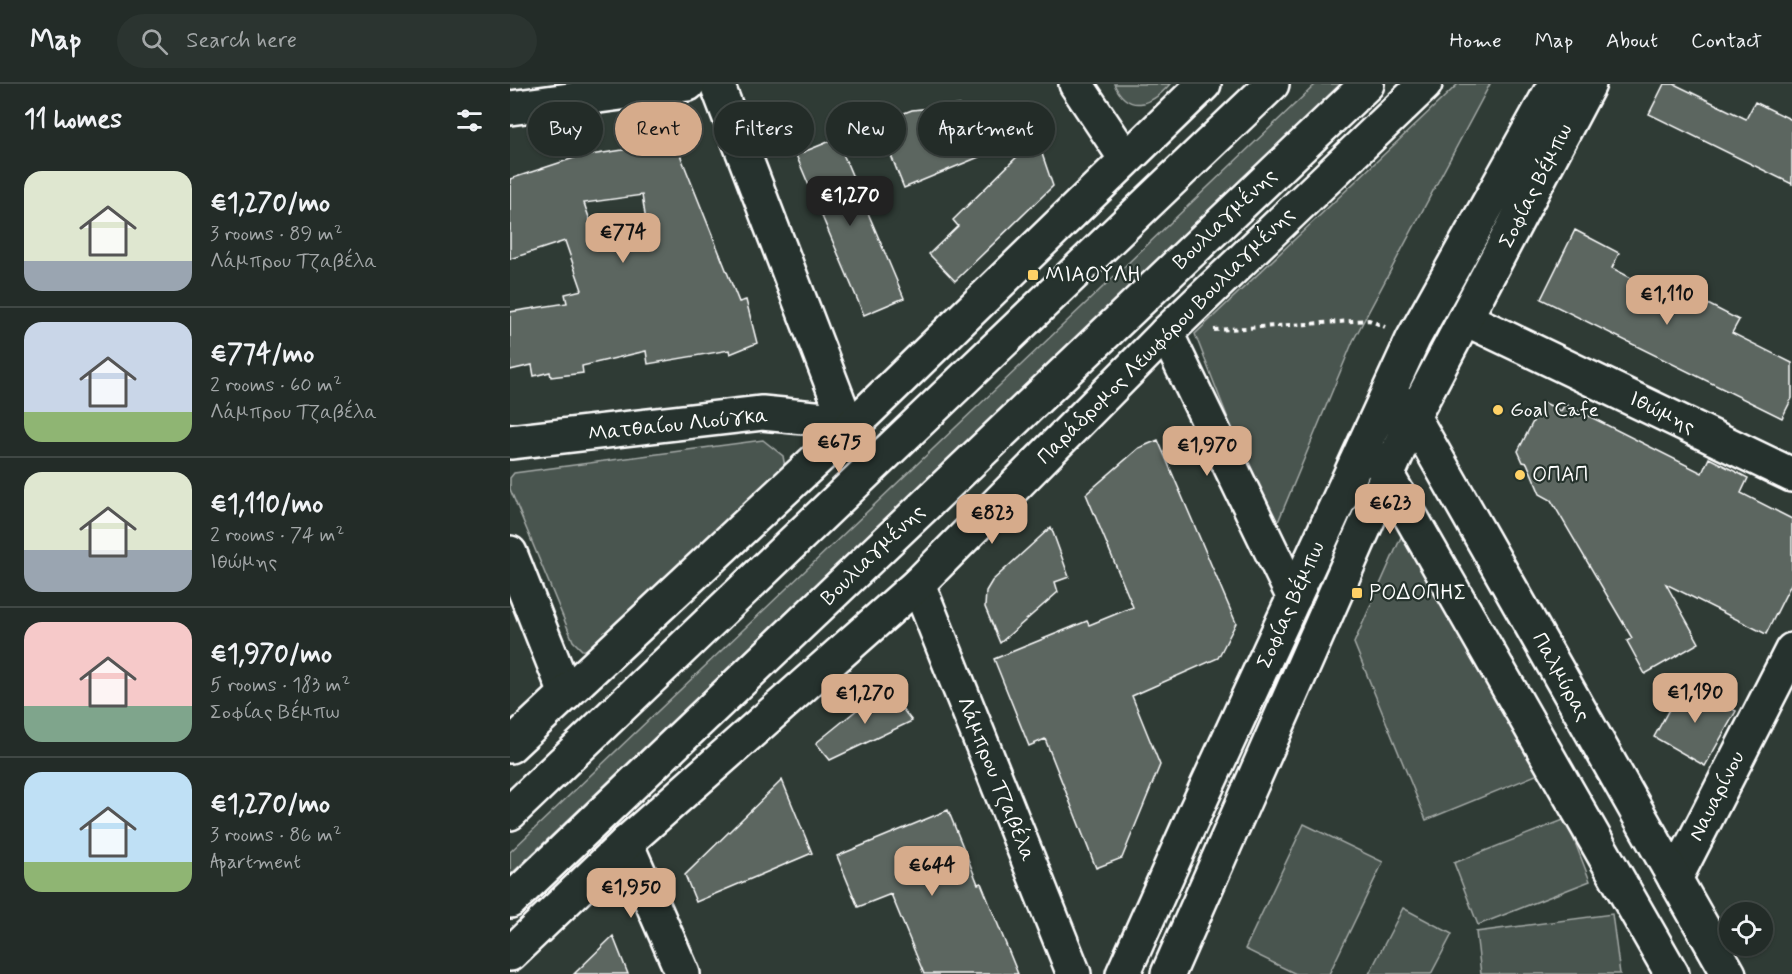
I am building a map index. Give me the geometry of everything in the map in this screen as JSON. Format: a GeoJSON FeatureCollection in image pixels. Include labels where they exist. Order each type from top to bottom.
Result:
{"type":"FeatureCollection","features":[{"type":"Feature","properties":{"kind":"main road"},"geometry":{"type":"LineString","coordinates":[[510,108],[688,84]]}},
{"type":"Feature","properties":{"kind":"main road"},"geometry":{"type":"LineString","coordinates":[[717,84],[848,425]]}},
{"type":"Feature","properties":{"kind":"main road"},"geometry":{"type":"LineString","coordinates":[[1076,84],[1126,159]]}},
{"type":"Feature","properties":{"kind":"main road"},"geometry":{"type":"LineString","coordinates":[[510,746],[1204,84]]}},
{"type":"Feature","properties":{"kind":"main road"},"geometry":{"type":"LineString","coordinates":[[510,813],[1272,84]]}},
{"type":"Feature","properties":{"kind":"main road","name":"Βουλιαγμένης"},"geometry":{"type":"LineString","coordinates":[[510,901],[1367,84]]}},
{"type":"Feature","properties":{"kind":"main road","name":"Παράδρομος Λεωφόρου Βουλιαγμένης"},"geometry":{"type":"LineString","coordinates":[[510,954],[626,843],[918,584],[1166,333],[1425,84]]}},
{"type":"Feature","properties":{"kind":"main road","name":"Σοφίας Βέμπω"},"geometry":{"type":"LineString","coordinates":[[1123,974],[1413,339],[1555,84]]}},
{"type":"Feature","properties":{"kind":"main road","name":"Σοφίας Βέμπω"},"geometry":{"type":"LineString","coordinates":[[1168,974],[1413,417],[1588,84]]}},
{"type":"Feature","properties":{"kind":"main road","name":"Ιθώμης"},"geometry":{"type":"LineString","coordinates":[[1466,319],[1792,475]]}},
{"type":"Feature","properties":{"kind":"main road"},"geometry":{"type":"LineString","coordinates":[[1166,333],[1294,598]]}},
{"type":"Feature","properties":{"kind":"main road","name":"Παλμύρας"},"geometry":{"type":"LineString","coordinates":[[1393,381],[1728,974]]}},
{"type":"Feature","properties":{"kind":"main road","name":"Ματθαίου Λιούγκα"},"geometry":{"type":"LineString","coordinates":[[510,442],[762,413],[848,425]]}},
{"type":"Feature","properties":{"kind":"main road"},"geometry":{"type":"LineString","coordinates":[[1366,439],[1672,974]]}},
{"type":"Feature","properties":{"kind":"main road"},"geometry":{"type":"LineString","coordinates":[[510,553],[566,694]]}},
{"type":"Feature","properties":{"kind":"main road","name":"Λάμπρου Τζαβέλα"},"geometry":{"type":"LineString","coordinates":[[918,584],[1074,974]]}},
{"type":"Feature","properties":{"kind":"main road","name":"Ναυαρίνου"},"geometry":{"type":"LineString","coordinates":[[1675,879],[1792,650]]}},
{"type":"Feature","properties":{"kind":"main road"},"geometry":{"type":"LineString","coordinates":[[626,843],[683,974]]}},
{"type":"Feature","properties":{"kind":"path"},"geometry":{"type":"LineString","coordinates":[[1213,330],[1369,320],[1413,339]]}},
{"type":"Feature","properties":{"kind":"shaded area"},"geometry":{"type":"Polygon","coordinates":[[[1114,84],[1170,84],[1155,98],[1140,104],[1126,100],[1114,84]]]}},
{"type":"Feature","properties":{"kind":"shaded area"},"geometry":{"type":"Polygon","coordinates":[[[1316,84],[1343,84],[510,875],[510,852],[1316,84]]]}},
{"type":"Feature","properties":{"kind":"shaded area"},"geometry":{"type":"Polygon","coordinates":[[[1458,84],[1490,84],[1353,341],[1273,534],[1195,334],[1458,84]]]}},
{"type":"Feature","properties":{"kind":"shaded area"},"geometry":{"type":"Polygon","coordinates":[[[763,440],[783,456],[785,467],[593,651],[582,650],[573,641],[510,489],[510,478],[514,473],[763,440]]]}},
{"type":"Feature","properties":{"kind":"shaded area"},"geometry":{"type":"Polygon","coordinates":[[[1402,535],[1541,773],[1426,820],[1354,643],[1402,535]]]}},
{"type":"Feature","properties":{"kind":"shaded area"},"geometry":{"type":"Polygon","coordinates":[[[1566,819],[1590,881],[1478,925],[1454,863],[1566,819]]]}},
{"type":"Feature","properties":{"kind":"shaded area"},"geometry":{"type":"Polygon","coordinates":[[[1304,824],[1383,862],[1329,974],[1296,974],[1245,949],[1304,824]]]}},
{"type":"Feature","properties":{"kind":"shaded area"},"geometry":{"type":"Polygon","coordinates":[[[1403,908],[1452,934],[1431,974],[1369,974],[1403,908]]]}},
{"type":"Feature","properties":{"kind":"shaded area"},"geometry":{"type":"Polygon","coordinates":[[[1612,914],[1620,974],[1481,974],[1476,932],[1612,914]]]}},
{"type":"Feature","properties":{"kind":"building"},"geometry":{"type":"Polygon","coordinates":[[[1664,84],[1674,84],[1746,119],[1755,102],[1792,120],[1792,184],[1649,114],[1664,84]]]}},
{"type":"Feature","properties":{"kind":"building"},"geometry":{"type":"Polygon","coordinates":[[[918,109],[918,156],[979,157],[904,188],[891,156],[906,156],[906,112],[918,109]]]}},
{"type":"Feature","properties":{"kind":"building"},"geometry":{"type":"Polygon","coordinates":[[[826,143],[826,156],[844,156],[904,298],[864,315],[796,156],[814,156],[814,148],[826,143]]]}},
{"type":"Feature","properties":{"kind":"building"},"geometry":{"type":"Polygon","coordinates":[[[615,151],[615,156],[681,156],[739,302],[746,300],[757,343],[730,354],[729,350],[648,364],[646,351],[582,366],[583,373],[551,377],[550,372],[534,376],[532,365],[510,370],[510,312],[567,303],[565,294],[582,290],[565,241],[510,259],[510,179],[577,157],[603,156],[603,153],[615,151]],[[642,195],[584,203],[600,249],[649,241],[642,195]]]}},
{"type":"Feature","properties":{"kind":"building"},"geometry":{"type":"Polygon","coordinates":[[[1018,156],[1043,156],[1053,186],[955,281],[929,254],[958,226],[953,220],[1018,156]]]}},
{"type":"Feature","properties":{"kind":"building"},"geometry":{"type":"Polygon","coordinates":[[[1575,230],[1619,253],[1612,268],[1694,311],[1700,300],[1739,320],[1732,333],[1792,363],[1792,398],[1782,418],[1541,299],[1575,230]]]}},
{"type":"Feature","properties":{"kind":"building"},"geometry":{"type":"Polygon","coordinates":[[[1543,402],[1561,411],[1565,404],[1702,473],[1709,458],[1748,478],[1741,493],[1792,519],[1792,582],[1766,634],[1666,584],[1699,643],[1645,674],[1627,641],[1632,638],[1551,500],[1540,494],[1527,463],[1523,462],[1518,451],[1543,402]]]}},
{"type":"Feature","properties":{"kind":"building"},"geometry":{"type":"Polygon","coordinates":[[[1158,440],[1236,623],[1218,658],[1132,696],[1160,765],[1122,858],[1096,868],[1045,739],[1029,746],[994,659],[1087,621],[1089,625],[1133,607],[1086,494],[1139,448],[1158,440]]]}},
{"type":"Feature","properties":{"kind":"building"},"geometry":{"type":"Polygon","coordinates":[[[1051,527],[1069,577],[1055,582],[1058,592],[1000,643],[985,607],[986,591],[992,581],[1051,527]]]}},
{"type":"Feature","properties":{"kind":"building"},"geometry":{"type":"Polygon","coordinates":[[[1684,682],[1736,711],[1705,766],[1654,737],[1684,682]]]}},
{"type":"Feature","properties":{"kind":"building"},"geometry":{"type":"Polygon","coordinates":[[[885,687],[912,721],[830,760],[816,743],[885,687]]]}},
{"type":"Feature","properties":{"kind":"building"},"geometry":{"type":"Polygon","coordinates":[[[782,780],[812,853],[696,902],[685,875],[782,780]]]}},
{"type":"Feature","properties":{"kind":"building"},"geometry":{"type":"Polygon","coordinates":[[[948,810],[1018,974],[924,974],[891,894],[858,907],[837,856],[948,810]]]}},
{"type":"Feature","properties":{"kind":"building"},"geometry":{"type":"Polygon","coordinates":[[[613,936],[628,974],[574,974],[613,936]]]}},
{"type":"Feature","properties":{"kind":"place","name":"ΜΙΑΟΥΛΗ"},"geometry":{"type":"Point","coordinates":[1033,275]}},
{"type":"Feature","properties":{"kind":"place","name":"Goal Cafe"},"geometry":{"type":"Point","coordinates":[1498,410]}},
{"type":"Feature","properties":{"kind":"place","name":"ΟΠΑΠ"},"geometry":{"type":"Point","coordinates":[1520,475]}},
{"type":"Feature","properties":{"kind":"place","name":"ΡΟΔΟΠΗΣ"},"geometry":{"type":"Point","coordinates":[1357,593]}}]}
